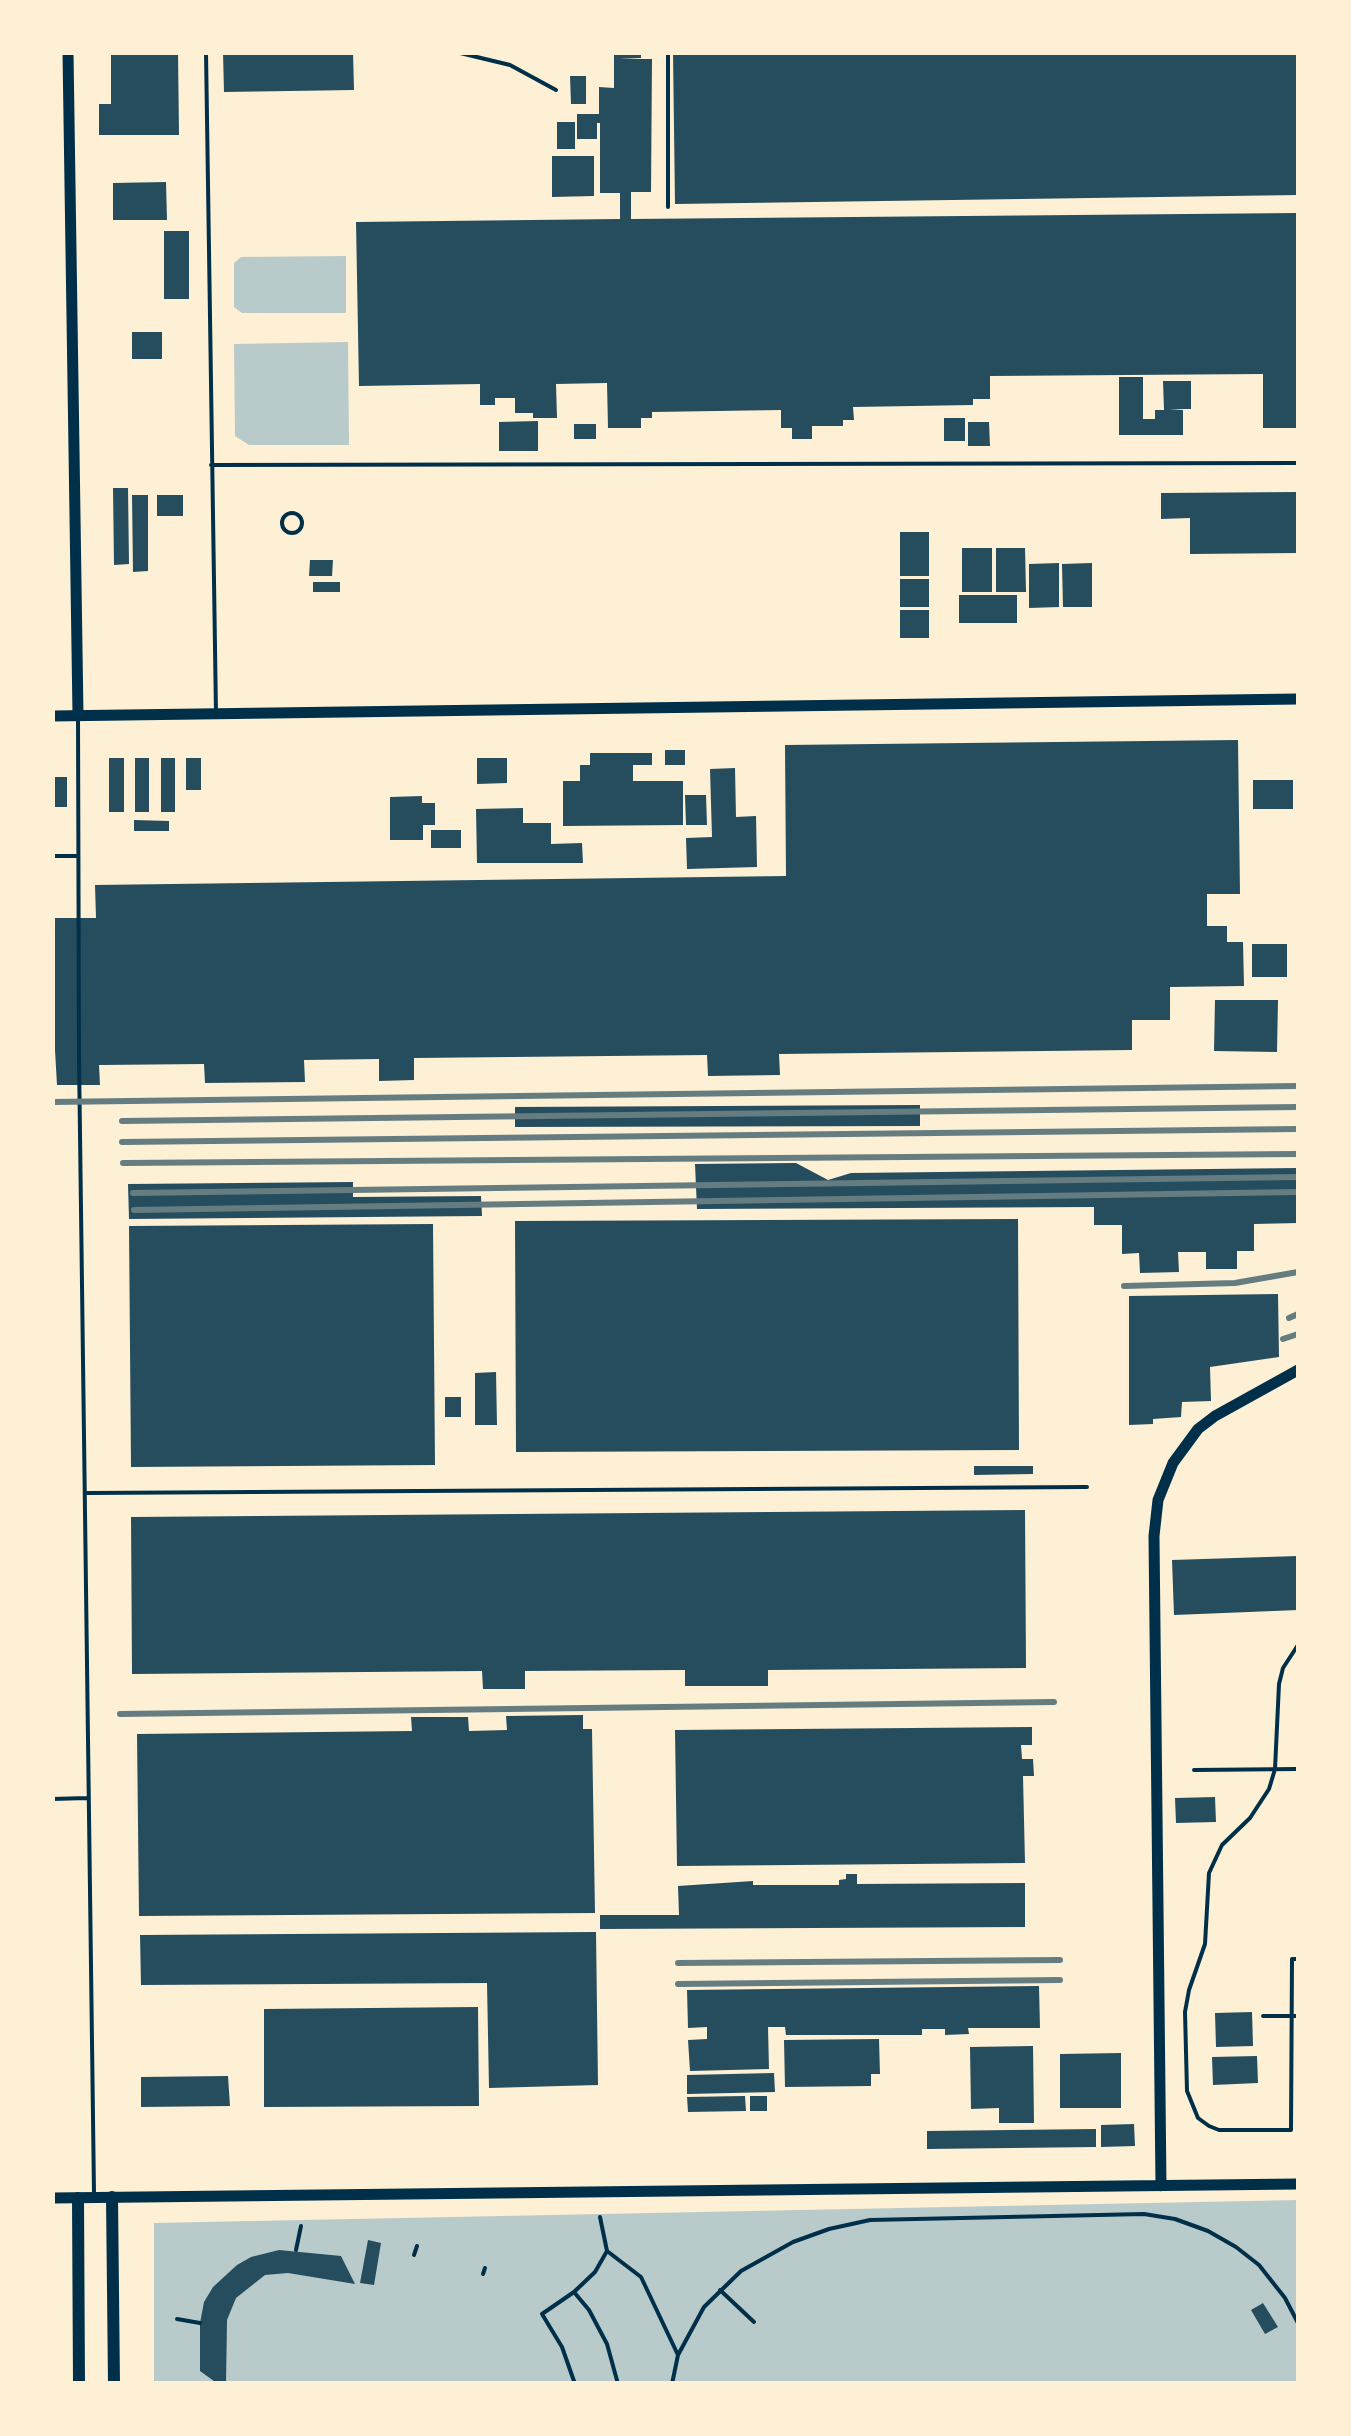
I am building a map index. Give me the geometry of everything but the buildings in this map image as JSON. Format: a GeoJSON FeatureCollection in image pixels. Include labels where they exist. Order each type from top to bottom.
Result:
{"type":"FeatureCollection","features":[{"type":"Feature","properties":{"kind":"main road"},"geometry":{"type":"LineString","coordinates":[[112,2197],[114,2384]]}},
{"type":"Feature","properties":{"kind":"main road"},"geometry":{"type":"LineString","coordinates":[[78,2198],[79,2384]]}},
{"type":"Feature","properties":{"kind":"street"},"geometry":{"type":"LineString","coordinates":[[68,52],[78,715]]}},
{"type":"Feature","properties":{"kind":"street"},"geometry":{"type":"LineString","coordinates":[[52,716],[1298,700]]}},
{"type":"Feature","properties":{"kind":"street"},"geometry":{"type":"LineString","coordinates":[[1161,2186],[1154,1536],[1158,1500],[1173,1463],[1198,1429],[1298,1370]]}},
{"type":"Feature","properties":{"kind":"street"},"geometry":{"type":"LineString","coordinates":[[52,2198],[1298,2184]]}},
{"type":"Feature","properties":{"kind":"lane"},"geometry":{"type":"LineString","coordinates":[[206,52],[216,714]]}},
{"type":"Feature","properties":{"kind":"lane"},"geometry":{"type":"LineString","coordinates":[[668,52],[668,207]]}},
{"type":"Feature","properties":{"kind":"lane"},"geometry":{"type":"LineString","coordinates":[[212,465],[1298,462]]}},
{"type":"Feature","properties":{"kind":"lane"},"geometry":{"type":"LineString","coordinates":[[78,715],[94,2197]]}},
{"type":"Feature","properties":{"kind":"lane"},"geometry":{"type":"LineString","coordinates":[[52,856],[78,856]]}},
{"type":"Feature","properties":{"kind":"lane"},"geometry":{"type":"LineString","coordinates":[[86,1493],[1087,1487]]}},
{"type":"Feature","properties":{"kind":"lane"},"geometry":{"type":"LineString","coordinates":[[1298,1645],[1283,1668],[1279,1684],[1275,1769],[1261,1801],[1250,1818],[1228,1836],[1209,1873],[1205,1944],[1189,1990],[1187,2091],[1198,2118],[1218,2130],[1291,2130],[1292,1959],[1298,1959]]}},
{"type":"Feature","properties":{"kind":"lane"},"geometry":{"type":"LineString","coordinates":[[1194,1770],[1298,1769]]}},
{"type":"Feature","properties":{"kind":"lane"},"geometry":{"type":"LineString","coordinates":[[52,1799],[87,1798]]}},
{"type":"Feature","properties":{"kind":"lane"},"geometry":{"type":"LineString","coordinates":[[1263,2016],[1298,2016]]}},
{"type":"Feature","properties":{"kind":"path"},"geometry":{"type":"LineString","coordinates":[[456,52],[510,65],[556,90]]}},
{"type":"Feature","properties":{"kind":"path"},"geometry":{"type":"LineString","coordinates":[[672,2384],[678,2355],[704,2307],[740,2271],[793,2242],[870,2220],[1144,2214],[1175,2220],[1208,2231],[1259,2265],[1285,2298],[1298,2323]]}},
{"type":"Feature","properties":{"kind":"path"},"geometry":{"type":"LineString","coordinates":[[600,2217],[607,2251],[641,2277],[678,2355]]}},
{"type":"Feature","properties":{"kind":"path"},"geometry":{"type":"LineString","coordinates":[[296,2250],[301,2226]]}},
{"type":"Feature","properties":{"kind":"path"},"geometry":{"type":"LineString","coordinates":[[414,2255],[417,2246]]}},
{"type":"Feature","properties":{"kind":"path"},"geometry":{"type":"LineString","coordinates":[[532,2320],[574,2292],[595,2272],[607,2251]]}},
{"type":"Feature","properties":{"kind":"path"},"geometry":{"type":"LineString","coordinates":[[483,2274],[485,2268]]}},
{"type":"Feature","properties":{"kind":"path"},"geometry":{"type":"LineString","coordinates":[[720,2290],[754,2322]]}},
{"type":"Feature","properties":{"kind":"path"},"geometry":{"type":"LineString","coordinates":[[574,2292],[608,2344],[618,2384]]}},
{"type":"Feature","properties":{"kind":"path"},"geometry":{"type":"LineString","coordinates":[[542,2314],[562,2347],[576,2384]]}},
{"type":"Feature","properties":{"kind":"path"},"geometry":{"type":"LineString","coordinates":[[177,2319],[200,2323]]}},
{"type":"Feature","properties":{"kind":"shaded area"},"geometry":{"type":"Polygon","coordinates":[[[346,256],[346,313],[242,313],[234,307],[234,263],[241,257],[346,256]]]}},
{"type":"Feature","properties":{"kind":"shaded area"},"geometry":{"type":"Polygon","coordinates":[[[348,342],[349,445],[249,445],[235,436],[234,344],[348,342]]]}},
{"type":"Feature","properties":{"kind":"shaded area"},"geometry":{"type":"Polygon","coordinates":[[[1298,2200],[1298,2383],[154,2383],[154,2223],[1298,2200]]]}},
{"type":"Feature","properties":{"kind":"railway"},"geometry":{"type":"LineString","coordinates":[[52,1102],[1298,1086]]}},
{"type":"Feature","properties":{"kind":"railway"},"geometry":{"type":"LineString","coordinates":[[122,1121],[1298,1107]]}},
{"type":"Feature","properties":{"kind":"railway"},"geometry":{"type":"LineString","coordinates":[[122,1142],[1298,1129]]}},
{"type":"Feature","properties":{"kind":"railway"},"geometry":{"type":"LineString","coordinates":[[123,1163],[1298,1154]]}},
{"type":"Feature","properties":{"kind":"railway"},"geometry":{"type":"LineString","coordinates":[[133,1193],[1298,1177]]}},
{"type":"Feature","properties":{"kind":"railway"},"geometry":{"type":"LineString","coordinates":[[134,1210],[1298,1192]]}},
{"type":"Feature","properties":{"kind":"railway"},"geometry":{"type":"LineString","coordinates":[[1124,1286],[1235,1283],[1298,1272]]}},
{"type":"Feature","properties":{"kind":"railway"},"geometry":{"type":"LineString","coordinates":[[1289,1318],[1298,1314]]}},
{"type":"Feature","properties":{"kind":"railway"},"geometry":{"type":"LineString","coordinates":[[1283,1339],[1298,1334]]}},
{"type":"Feature","properties":{"kind":"railway"},"geometry":{"type":"LineString","coordinates":[[120,1714],[1054,1702]]}},
{"type":"Feature","properties":{"kind":"railway"},"geometry":{"type":"LineString","coordinates":[[678,1963],[1060,1960]]}},
{"type":"Feature","properties":{"kind":"railway"},"geometry":{"type":"LineString","coordinates":[[678,1984],[1060,1980]]}}]}
